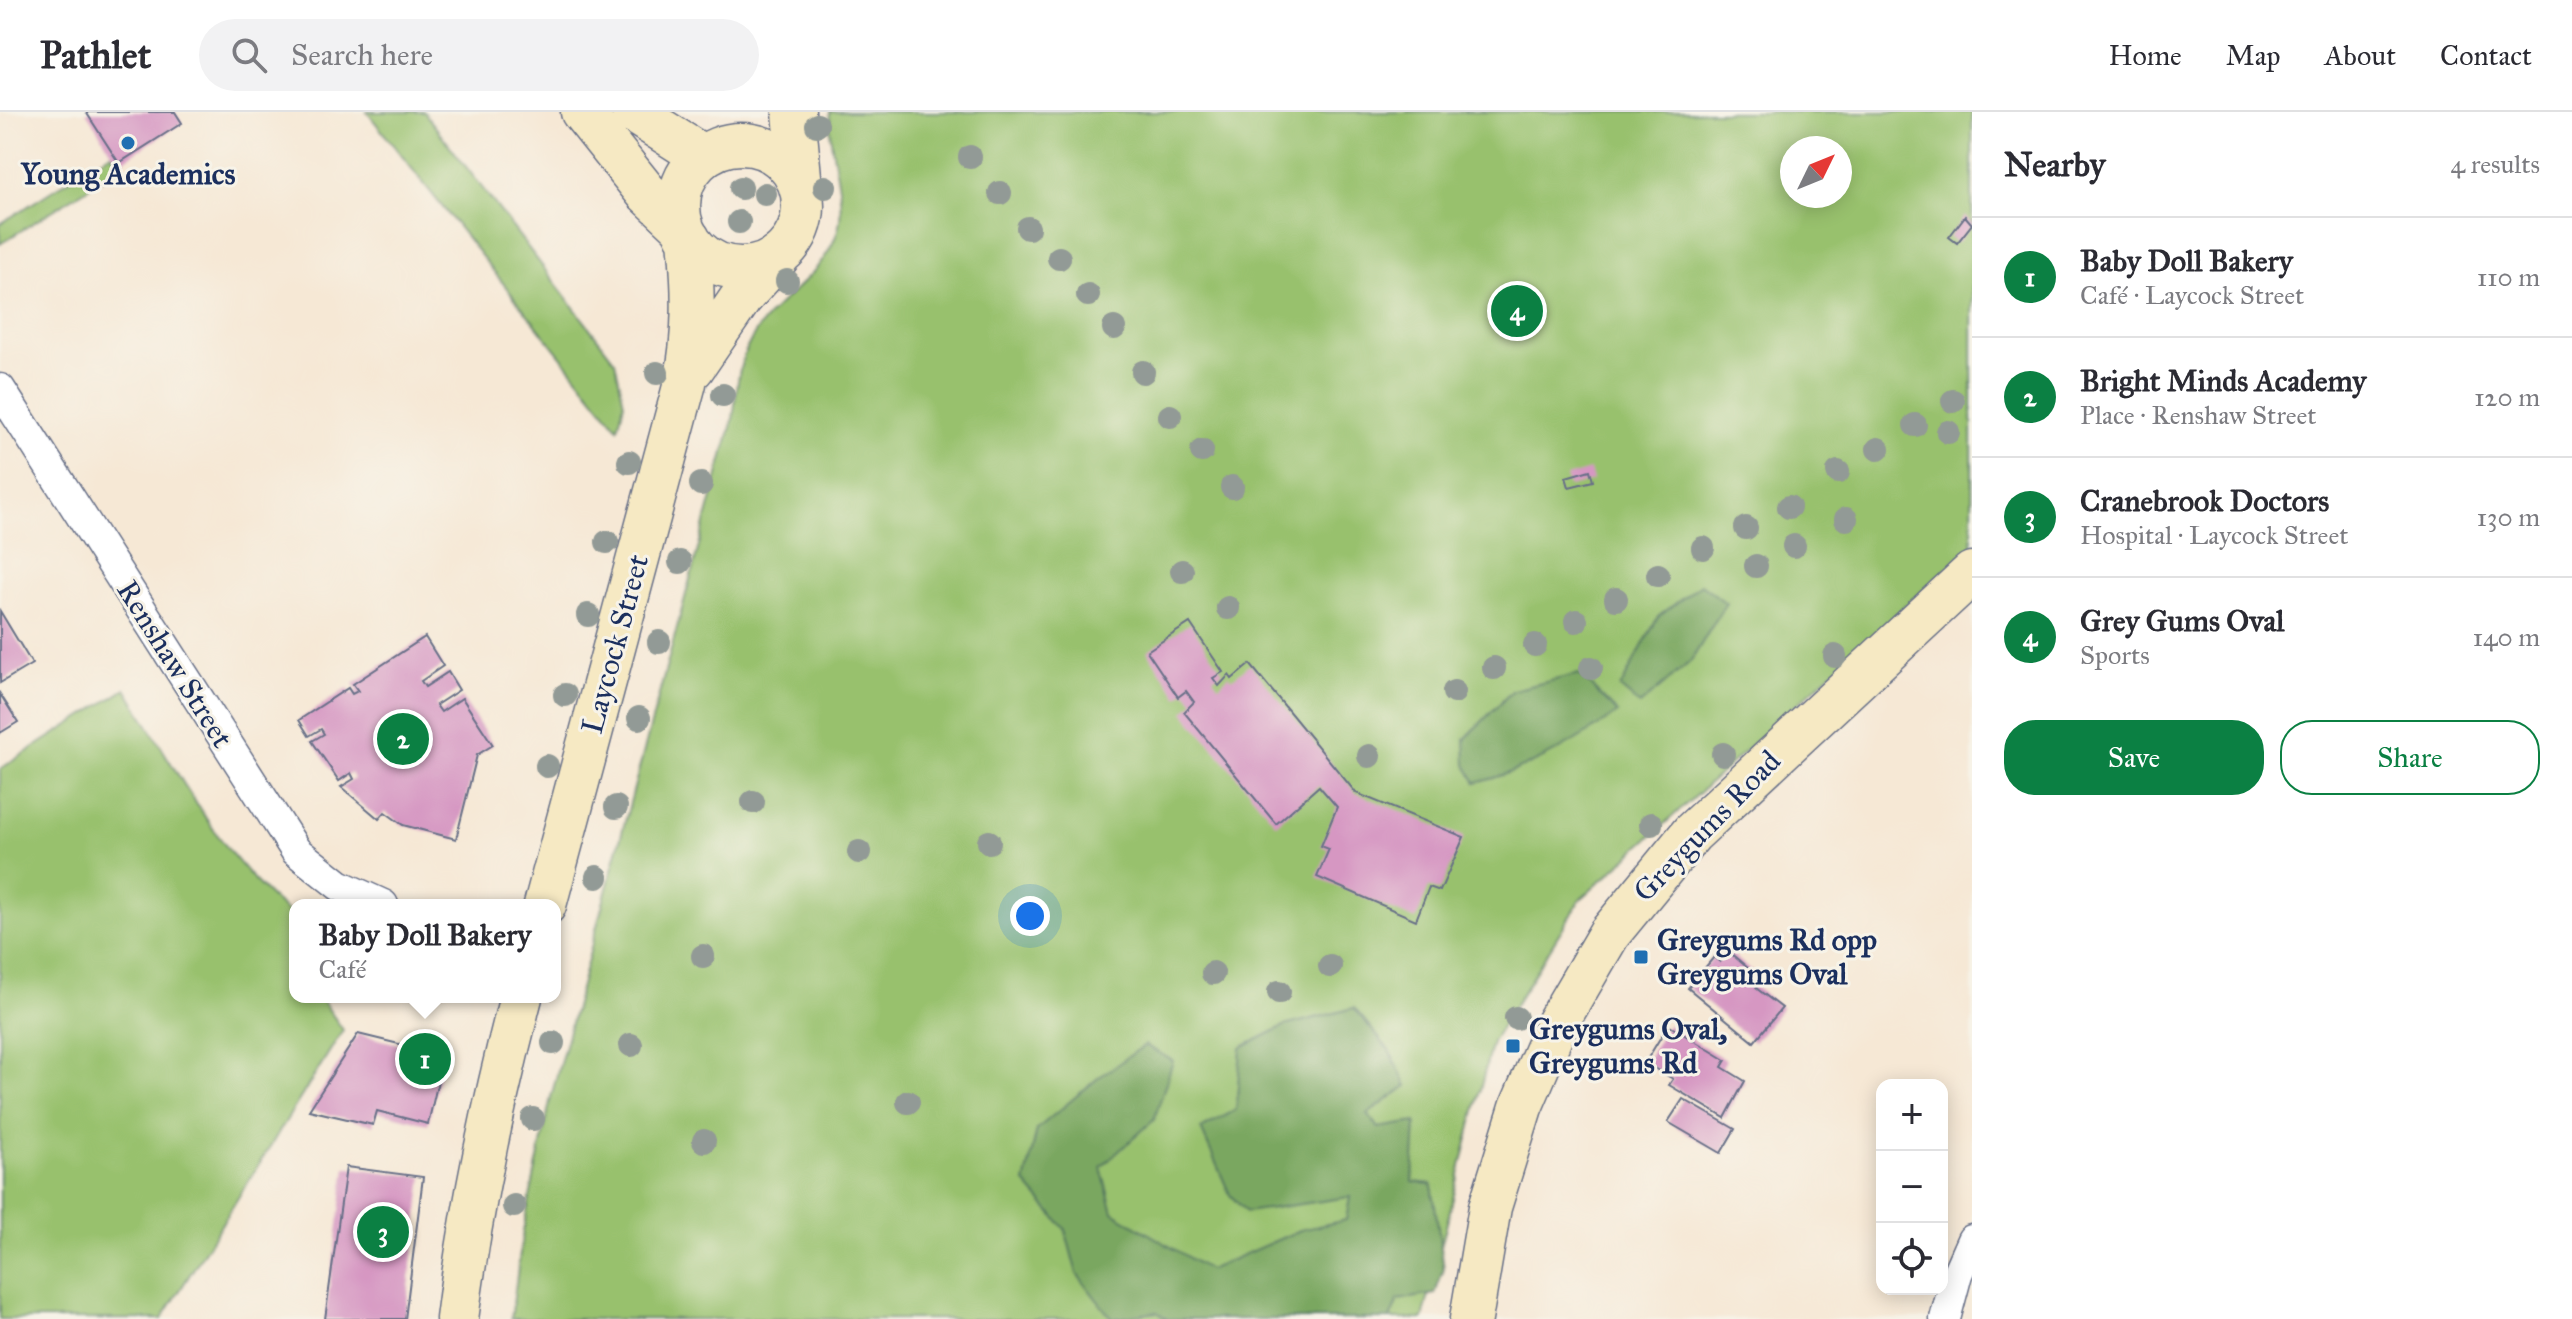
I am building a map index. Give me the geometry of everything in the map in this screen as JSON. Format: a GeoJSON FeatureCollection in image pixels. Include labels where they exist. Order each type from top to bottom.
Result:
{"type":"FeatureCollection","features":[{"type":"Feature","properties":{"kind":"street"},"geometry":{"type":"LineString","coordinates":[[582,112],[701,254],[728,267],[757,266],[783,252],[800,225],[802,192],[794,112]]}},
{"type":"Feature","properties":{"kind":"street"},"geometry":{"type":"LineString","coordinates":[[633,112],[710,152],[749,144],[770,150],[787,163],[802,192]]}},
{"type":"Feature","properties":{"kind":"street"},"geometry":{"type":"LineString","coordinates":[[685,233],[678,205],[682,183],[740,112]]}},
{"type":"Feature","properties":{"kind":"street","name":"Laycock Street"},"geometry":{"type":"LineString","coordinates":[[547,899],[685,383],[693,342],[694,297],[685,233]]}},
{"type":"Feature","properties":{"kind":"street","name":"Laycock Street"},"geometry":{"type":"LineString","coordinates":[[685,383],[723,321],[783,252]]}},
{"type":"Feature","properties":{"kind":"street","name":"Renshaw Street"},"geometry":{"type":"LineString","coordinates":[[0,389],[289,842],[315,869],[339,885],[370,899]]}},
{"type":"Feature","properties":{"kind":"street","name":"Greygums Road"},"geometry":{"type":"LineString","coordinates":[[1471,1319],[1490,1207],[1521,1107],[1557,1023],[1609,934],[1692,833],[1972,573]]}},
{"type":"Feature","properties":{"kind":"street"},"geometry":{"type":"LineString","coordinates":[[457,1319],[467,1237],[490,1114],[519,1003]]}},
{"type":"Feature","properties":{"kind":"street"},"geometry":{"type":"LineString","coordinates":[[1945,1319],[1957,1274],[1972,1240]]}},
{"type":"Feature","properties":{"kind":"green space"},"geometry":{"type":"Polygon","coordinates":[[[367,112],[424,112],[615,361],[624,403],[618,428],[367,112]]]}},
{"type":"Feature","properties":{"kind":"green space"},"geometry":{"type":"Polygon","coordinates":[[[830,112],[1972,112],[1972,546],[1580,900],[1492,1042],[1423,1319],[511,1319],[523,1231],[551,1097],[733,419],[742,360],[759,327],[819,265],[837,233],[841,204],[830,112]]]}},
{"type":"Feature","properties":{"kind":"green space"},"geometry":{"type":"Polygon","coordinates":[[[111,153],[121,167],[0,244],[0,224],[111,153]]]}},
{"type":"Feature","properties":{"kind":"green space"},"geometry":{"type":"Polygon","coordinates":[[[1701,584],[1726,603],[1691,661],[1640,705],[1620,688],[1658,617],[1701,584]]]}},
{"type":"Feature","properties":{"kind":"green space"},"geometry":{"type":"Polygon","coordinates":[[[1579,674],[1618,713],[1533,763],[1476,783],[1466,765],[1465,739],[1513,690],[1579,674]]]}},
{"type":"Feature","properties":{"kind":"green space"},"geometry":{"type":"Polygon","coordinates":[[[126,689],[222,841],[269,895],[289,912],[289,1003],[324,1003],[343,1030],[162,1319],[0,1319],[0,769],[126,689]]]}},
{"type":"Feature","properties":{"kind":"green space"},"geometry":{"type":"Polygon","coordinates":[[[1354,1008],[1389,1050],[1407,1086],[1368,1114],[1378,1128],[1416,1122],[1413,1182],[1432,1184],[1444,1269],[1435,1294],[1398,1300],[1390,1319],[1167,1319],[1157,1312],[1112,1319],[1077,1274],[1065,1229],[1025,1183],[1037,1129],[1098,1078],[1145,1045],[1173,1061],[1154,1120],[1101,1167],[1113,1212],[1209,1270],[1300,1230],[1346,1220],[1350,1197],[1246,1212],[1230,1195],[1201,1129],[1236,1110],[1241,1048],[1284,1026],[1354,1008]]]}},
{"type":"Feature","properties":{"kind":"building","name":"Young Academics"},"geometry":{"type":"Polygon","coordinates":[[[86,112],[175,112],[182,123],[119,163],[86,112]]]}},
{"type":"Feature","properties":{"kind":"building"},"geometry":{"type":"Polygon","coordinates":[[[1965,216],[1972,224],[1957,243],[1949,237],[1965,216]]]}},
{"type":"Feature","properties":{"kind":"building"},"geometry":{"type":"Polygon","coordinates":[[[1590,470],[1593,481],[1569,487],[1566,477],[1590,470]]]}},
{"type":"Feature","properties":{"kind":"building"},"geometry":{"type":"Polygon","coordinates":[[[0,611],[32,664],[0,683],[0,611]]]}},
{"type":"Feature","properties":{"kind":"building"},"geometry":{"type":"Polygon","coordinates":[[[1190,623],[1223,672],[1213,678],[1219,686],[1229,675],[1232,679],[1250,664],[1356,793],[1464,837],[1440,891],[1429,887],[1416,920],[1317,877],[1329,849],[1321,846],[1337,807],[1319,786],[1276,824],[1184,712],[1194,702],[1186,691],[1178,697],[1147,651],[1190,623]]]}},
{"type":"Feature","properties":{"kind":"building"},"geometry":{"type":"Polygon","coordinates":[[[425,637],[443,666],[421,681],[425,687],[448,672],[459,690],[436,705],[441,712],[462,698],[493,745],[477,755],[456,839],[403,825],[385,812],[379,819],[341,787],[354,779],[351,773],[339,781],[312,741],[324,734],[321,729],[309,736],[299,720],[348,688],[352,694],[358,691],[353,684],[425,637]]]}},
{"type":"Feature","properties":{"kind":"building"},"geometry":{"type":"Polygon","coordinates":[[[0,694],[18,722],[0,733],[0,694]]]}},
{"type":"Feature","properties":{"kind":"building"},"geometry":{"type":"Polygon","coordinates":[[[1729,952],[1762,980],[1756,988],[1782,1008],[1754,1042],[1688,988],[1714,957],[1720,962],[1729,952]]]}},
{"type":"Feature","properties":{"kind":"building"},"geometry":{"type":"Polygon","coordinates":[[[1668,1025],[1726,1060],[1722,1067],[1745,1081],[1725,1118],[1669,1085],[1673,1079],[1645,1063],[1668,1025]]]}},
{"type":"Feature","properties":{"kind":"building"},"geometry":{"type":"Polygon","coordinates":[[[358,1034],[444,1055],[428,1124],[377,1111],[373,1125],[309,1110],[358,1034]]]}},
{"type":"Feature","properties":{"kind":"building"},"geometry":{"type":"Polygon","coordinates":[[[1683,1099],[1735,1129],[1721,1153],[1668,1122],[1683,1099]]]}},
{"type":"Feature","properties":{"kind":"building"},"geometry":{"type":"Polygon","coordinates":[[[346,1167],[423,1177],[405,1319],[325,1319],[346,1167]]]}},
{"type":"Feature","properties":{"kind":"place","name":"Young Academics"},"geometry":{"type":"Point","coordinates":[128,143]}},
{"type":"Feature","properties":{"kind":"place","name":"Grey Gums Oval"},"geometry":{"type":"Point","coordinates":[1517,311]}},
{"type":"Feature","properties":{"kind":"place","name":"Bright Minds Academy"},"geometry":{"type":"Point","coordinates":[403,739]}},
{"type":"Feature","properties":{"kind":"place","name":"Greygums Rd opp Greygums Oval"},"geometry":{"type":"Point","coordinates":[1641,957]}},
{"type":"Feature","properties":{"kind":"place","name":"Greygums Oval, Greygums Rd"},"geometry":{"type":"Point","coordinates":[1513,1046]}},
{"type":"Feature","properties":{"kind":"place","name":"Baby Doll Bakery"},"geometry":{"type":"Point","coordinates":[425,1059]}},
{"type":"Feature","properties":{"kind":"place","name":"Cranebrook Doctors"},"geometry":{"type":"Point","coordinates":[383,1232]}}]}
